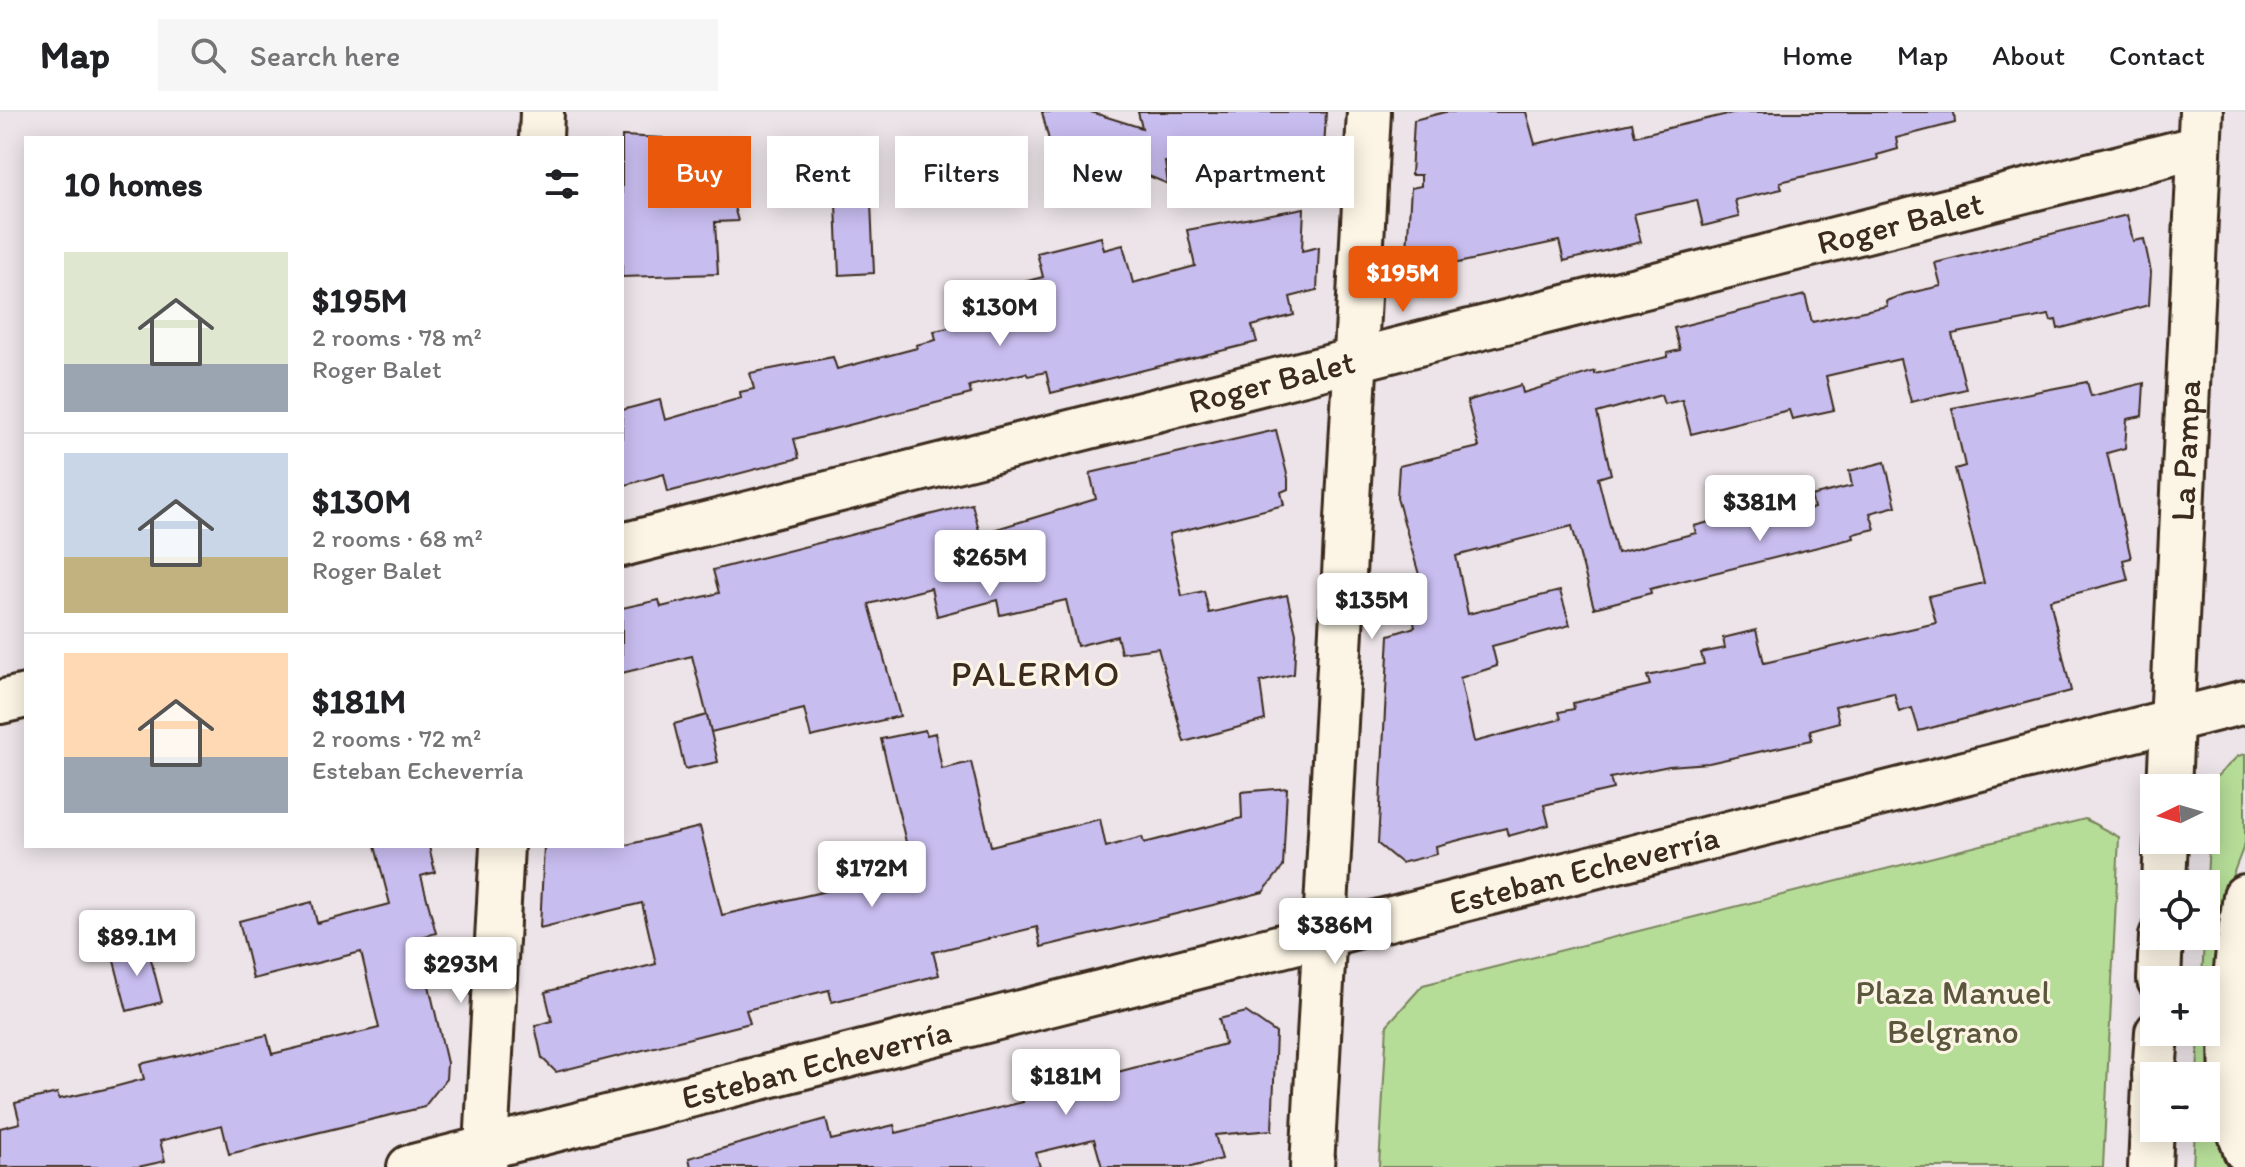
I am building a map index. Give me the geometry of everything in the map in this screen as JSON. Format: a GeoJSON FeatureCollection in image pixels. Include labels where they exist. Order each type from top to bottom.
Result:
{"type":"FeatureCollection","features":[{"type":"Feature","properties":{"kind":"street"},"geometry":{"type":"LineString","coordinates":[[541,136],[542,112]]}},
{"type":"Feature","properties":{"kind":"street"},"geometry":{"type":"LineString","coordinates":[[1312,1167],[1369,112]]}},
{"type":"Feature","properties":{"kind":"street","name":"Roger Balet"},"geometry":{"type":"LineString","coordinates":[[624,544],[1355,360],[2200,129]]}},
{"type":"Feature","properties":{"kind":"street","name":"La Pampa"},"geometry":{"type":"LineString","coordinates":[[2170,774],[2200,129]]}},
{"type":"Feature","properties":{"kind":"street"},"geometry":{"type":"LineString","coordinates":[[0,702],[24,696]]}},
{"type":"Feature","properties":{"kind":"street","name":"Esteban Echeverría"},"geometry":{"type":"LineString","coordinates":[[409,1167],[486,1157],[1323,935],[2245,702]]}},
{"type":"Feature","properties":{"kind":"street"},"geometry":{"type":"LineString","coordinates":[[486,1157],[502,848]]}},
{"type":"Feature","properties":{"kind":"street"},"geometry":{"type":"LineString","coordinates":[[2245,896],[2235,994],[2233,1091],[2245,1150]]}},
{"type":"Feature","properties":{"kind":"street"},"geometry":{"type":"LineString","coordinates":[[2150,1167],[2151,1142]]}},
{"type":"Feature","properties":{"kind":"green space"},"geometry":{"type":"Polygon","coordinates":[[[2245,754],[2245,843],[2230,882],[2225,908],[2220,1025],[2220,966],[2203,966],[2204,950],[2220,950],[2220,870],[2208,870],[2208,854],[2220,854],[2219,774],[2238,756],[2245,754]]]}},
{"type":"Feature","properties":{"kind":"green space","name":"Plaza Manuel Belgrano"},"geometry":{"type":"Polygon","coordinates":[[[2085,819],[2119,837],[2103,1167],[1379,1167],[1387,1025],[1423,985],[2085,819]]]}},
{"type":"Feature","properties":{"kind":"green space"},"geometry":{"type":"Polygon","coordinates":[[[2198,1046],[2219,1046],[2218,1062],[2198,1062],[2198,1046]]]}},
{"type":"Feature","properties":{"kind":"green space"},"geometry":{"type":"Polygon","coordinates":[[[2220,1136],[2227,1167],[2193,1167],[2194,1142],[2220,1142],[2220,1136]]]}},
{"type":"Feature","properties":{"kind":"building"},"geometry":{"type":"Polygon","coordinates":[[[1042,112],[1091,112],[1142,128],[1138,112],[1326,112],[1325,136],[1167,136],[1167,184],[1151,177],[1151,136],[1048,136],[1042,112]]]}},
{"type":"Feature","properties":{"kind":"building"},"geometry":{"type":"Polygon","coordinates":[[[1445,112],[1526,112],[1535,144],[1632,123],[1635,136],[1736,112],[1954,112],[1955,123],[1896,138],[1898,149],[1877,155],[1878,159],[1780,182],[1782,189],[1735,200],[1739,217],[1703,226],[1697,200],[1634,214],[1641,242],[1564,261],[1559,241],[1453,264],[1451,289],[1432,294],[1406,266],[1411,188],[1421,186],[1421,175],[1411,175],[1414,120],[1445,112]]]}},
{"type":"Feature","properties":{"kind":"building"},"geometry":{"type":"Polygon","coordinates":[[[624,136],[648,137],[648,208],[734,208],[738,221],[715,222],[718,274],[624,277],[624,136]]]}},
{"type":"Feature","properties":{"kind":"building"},"geometry":{"type":"Polygon","coordinates":[[[836,208],[871,208],[874,273],[839,275],[836,208]]]}},
{"type":"Feature","properties":{"kind":"building"},"geometry":{"type":"Polygon","coordinates":[[[1304,208],[1302,251],[1319,247],[1317,290],[1290,297],[1294,315],[1252,326],[1257,342],[1051,393],[1046,372],[1028,376],[1026,373],[969,386],[971,394],[794,439],[799,458],[668,492],[664,474],[624,485],[624,409],[660,400],[665,420],[741,398],[740,392],[754,389],[750,373],[833,357],[837,369],[917,348],[916,345],[936,340],[934,331],[981,321],[974,295],[1043,277],[1037,253],[1101,237],[1104,250],[1123,245],[1133,283],[1195,266],[1187,230],[1304,208]]]}},
{"type":"Feature","properties":{"kind":"building"},"geometry":{"type":"Polygon","coordinates":[[[2127,215],[2133,241],[2144,239],[2151,272],[2149,305],[2058,329],[2056,320],[2051,321],[2049,315],[1952,334],[1966,389],[1911,402],[1900,359],[1826,376],[1834,410],[1792,419],[1789,410],[1691,434],[1682,400],[1664,404],[1661,395],[1597,413],[1611,474],[1598,478],[1617,553],[1696,533],[1694,526],[1752,511],[1754,524],[1814,508],[1811,496],[1852,486],[1849,471],[1885,462],[1896,506],[1870,513],[1875,529],[1853,534],[1854,538],[1650,589],[1651,593],[1594,608],[1572,526],[1456,556],[1468,614],[1560,591],[1570,625],[1492,646],[1497,666],[1460,678],[1474,742],[1561,719],[1559,712],[1574,709],[1573,703],[1650,685],[1647,676],[1704,664],[1701,653],[1725,648],[1723,638],[1756,630],[1764,663],[1936,623],[1929,596],[1984,583],[1955,469],[1965,466],[1952,408],[2087,382],[2091,396],[2144,383],[2142,416],[2127,419],[2125,448],[2107,453],[2131,558],[2123,560],[2128,580],[2050,600],[2071,691],[1919,731],[1912,708],[1899,712],[1894,693],[1835,706],[1839,722],[1810,730],[1812,740],[1709,763],[1669,766],[1610,778],[1613,789],[1544,805],[1549,825],[1508,836],[1506,828],[1436,846],[1437,854],[1401,863],[1378,844],[1389,635],[1415,627],[1409,600],[1418,598],[1414,580],[1420,578],[1397,498],[1399,466],[1479,447],[1467,401],[1521,385],[1523,393],[1595,371],[1595,374],[1667,357],[1667,353],[1680,350],[1674,328],[1805,295],[1812,322],[1887,306],[1886,301],[1941,286],[1935,263],[2127,215]]]}},
{"type":"Feature","properties":{"kind":"building"},"geometry":{"type":"Polygon","coordinates":[[[1276,430],[1288,478],[1288,489],[1281,492],[1284,505],[1169,534],[1182,596],[1204,591],[1209,613],[1287,595],[1296,633],[1294,674],[1260,682],[1265,720],[1184,742],[1158,648],[1121,653],[1117,636],[1077,646],[1066,600],[1000,615],[997,600],[937,616],[931,588],[869,604],[900,716],[811,737],[804,709],[711,732],[692,656],[624,673],[624,608],[659,600],[661,607],[719,593],[713,570],[972,504],[980,534],[1096,499],[1090,473],[1276,430]]]}},
{"type":"Feature","properties":{"kind":"building"},"geometry":{"type":"Polygon","coordinates":[[[707,715],[718,762],[685,769],[674,724],[707,715]]]}},
{"type":"Feature","properties":{"kind":"building"},"geometry":{"type":"Polygon","coordinates":[[[925,730],[927,735],[935,733],[942,769],[971,762],[991,846],[1100,819],[1106,847],[1142,837],[1144,843],[1242,818],[1241,792],[1287,788],[1283,867],[1263,892],[1213,905],[1041,947],[1037,927],[933,952],[939,975],[832,1002],[829,990],[746,1010],[750,1023],[556,1072],[542,1058],[535,1026],[552,1021],[545,992],[656,964],[642,903],[540,928],[544,848],[624,848],[700,827],[722,915],[913,871],[881,739],[925,730]]]}},
{"type":"Feature","properties":{"kind":"building"},"geometry":{"type":"Polygon","coordinates":[[[376,848],[429,848],[435,872],[421,876],[436,933],[418,938],[447,1063],[446,1079],[424,1107],[229,1154],[222,1125],[160,1141],[165,1161],[138,1167],[0,1167],[0,1128],[20,1123],[15,1103],[57,1093],[59,1099],[144,1079],[140,1064],[267,1035],[272,1054],[379,1028],[361,952],[253,979],[239,921],[312,902],[317,923],[390,904],[376,848]]]}},
{"type":"Feature","properties":{"kind":"building"},"geometry":{"type":"Polygon","coordinates":[[[147,944],[162,1002],[127,1011],[112,953],[147,944]]]}},
{"type":"Feature","properties":{"kind":"building"},"geometry":{"type":"Polygon","coordinates":[[[1246,1012],[1276,1033],[1272,1130],[1215,1135],[1222,1159],[1191,1167],[1102,1167],[1094,1139],[1036,1153],[1040,1167],[691,1167],[689,1158],[826,1119],[831,1140],[894,1125],[896,1133],[1023,1102],[1021,1096],[1041,1091],[1035,1066],[1072,1057],[1077,1074],[1104,1067],[1106,1075],[1225,1044],[1219,1019],[1246,1012]]]}},
{"type":"Feature","properties":{"kind":"district","name":"PALERMO"},"geometry":{"type":"Point","coordinates":[1036,673]}}]}
